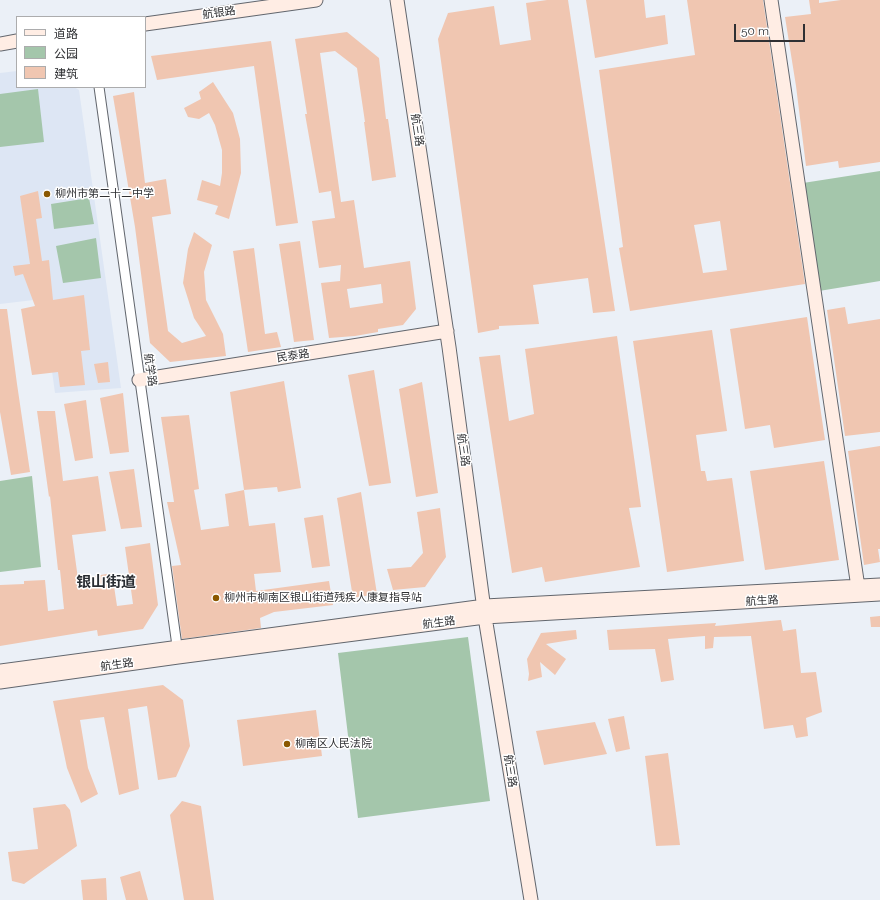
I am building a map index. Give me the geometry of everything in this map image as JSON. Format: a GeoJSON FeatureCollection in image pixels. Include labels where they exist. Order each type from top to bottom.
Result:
{"type":"FeatureCollection","features":[{"type":"Feature","properties":{"kind":"street","name":"航银路"},"geometry":{"type":"LineString","coordinates":[[146,24],[316,0]]}},
{"type":"Feature","properties":{"kind":"street","name":"航三路"},"geometry":{"type":"LineString","coordinates":[[397,0],[447,331],[485,612],[531,900]]}},
{"type":"Feature","properties":{"kind":"street"},"geometry":{"type":"LineString","coordinates":[[771,0],[858,591]]}},
{"type":"Feature","properties":{"kind":"street"},"geometry":{"type":"LineString","coordinates":[[0,44],[16,41]]}},
{"type":"Feature","properties":{"kind":"street","name":"航学路"},"geometry":{"type":"LineString","coordinates":[[99,88],[178,652]]}},
{"type":"Feature","properties":{"kind":"street","name":"民泰路"},"geometry":{"type":"LineString","coordinates":[[139,380],[447,331]]}},
{"type":"Feature","properties":{"kind":"street"},"geometry":{"type":"LineString","coordinates":[[858,591],[880,585]]}},
{"type":"Feature","properties":{"kind":"street"},"geometry":{"type":"LineString","coordinates":[[0,671],[178,652],[485,612],[858,591],[880,594]]}},
{"type":"Feature","properties":{"kind":"street","name":"航生路"},"geometry":{"type":"LineString","coordinates":[[0,682],[178,652]]}},
{"type":"Feature","properties":{"kind":"shaded area","name":"柳州市第二十二中学"},"geometry":{"type":"Polygon","coordinates":[[[16,71],[16,88],[76,88],[79,90],[121,388],[55,393],[42,299],[0,304],[0,73],[16,71]]]}},
{"type":"Feature","properties":{"kind":"green space"},"geometry":{"type":"Polygon","coordinates":[[[38,89],[44,142],[0,147],[0,94],[38,89]]]}},
{"type":"Feature","properties":{"kind":"green space"},"geometry":{"type":"Polygon","coordinates":[[[880,171],[880,281],[819,291],[803,183],[880,171]]]}},
{"type":"Feature","properties":{"kind":"green space"},"geometry":{"type":"Polygon","coordinates":[[[89,198],[94,224],[54,229],[51,204],[89,198]]]}},
{"type":"Feature","properties":{"kind":"green space"},"geometry":{"type":"Polygon","coordinates":[[[96,238],[101,278],[63,283],[56,246],[96,238]]]}},
{"type":"Feature","properties":{"kind":"green space"},"geometry":{"type":"Polygon","coordinates":[[[32,476],[41,567],[0,572],[0,481],[32,476]]]}},
{"type":"Feature","properties":{"kind":"green space"},"geometry":{"type":"Polygon","coordinates":[[[468,637],[490,801],[358,818],[338,653],[468,637]]]}},
{"type":"Feature","properties":{"kind":"building"},"geometry":{"type":"Polygon","coordinates":[[[547,0],[568,0],[615,311],[593,313],[588,278],[533,285],[539,324],[499,326],[499,329],[478,333],[438,39],[448,13],[494,6],[500,45],[531,40],[526,3],[547,0]]]}},
{"type":"Feature","properties":{"kind":"building"},"geometry":{"type":"Polygon","coordinates":[[[586,0],[644,0],[646,18],[665,15],[668,44],[595,58],[586,0]]]}},
{"type":"Feature","properties":{"kind":"building"},"geometry":{"type":"Polygon","coordinates":[[[687,0],[763,0],[805,284],[630,311],[619,248],[623,247],[599,70],[695,55],[687,0]],[[720,221],[694,225],[703,273],[727,270],[720,221]]]}},
{"type":"Feature","properties":{"kind":"building"},"geometry":{"type":"Polygon","coordinates":[[[809,0],[819,0],[819,3],[841,0],[880,0],[880,162],[839,168],[838,161],[806,166],[796,86],[785,17],[811,14],[809,0]]]}},
{"type":"Feature","properties":{"kind":"building"},"geometry":{"type":"Polygon","coordinates":[[[347,32],[379,58],[386,119],[388,119],[396,177],[372,181],[357,68],[335,51],[320,53],[341,202],[354,200],[364,268],[410,261],[416,309],[403,325],[378,329],[378,332],[329,338],[321,283],[340,281],[341,265],[319,268],[312,221],[335,218],[331,191],[319,193],[305,114],[307,114],[295,39],[347,32]],[[381,284],[347,289],[350,308],[383,303],[381,284]]]}},
{"type":"Feature","properties":{"kind":"building"},"geometry":{"type":"Polygon","coordinates":[[[271,41],[298,223],[276,226],[254,66],[157,80],[151,56],[271,41]]]}},
{"type":"Feature","properties":{"kind":"building"},"geometry":{"type":"Polygon","coordinates":[[[213,82],[233,113],[240,139],[241,173],[229,219],[215,214],[218,206],[197,200],[202,180],[220,186],[222,173],[222,150],[215,125],[209,113],[199,119],[188,117],[184,108],[201,99],[199,92],[213,82]]]}},
{"type":"Feature","properties":{"kind":"building"},"geometry":{"type":"Polygon","coordinates":[[[134,92],[145,183],[166,179],[171,214],[152,217],[168,331],[182,343],[206,336],[194,318],[183,283],[188,249],[194,232],[212,245],[204,272],[206,300],[223,334],[226,356],[170,362],[150,343],[135,227],[113,96],[134,92]]]}},
{"type":"Feature","properties":{"kind":"building"},"geometry":{"type":"Polygon","coordinates":[[[38,191],[42,218],[36,219],[42,261],[49,260],[53,300],[84,295],[90,350],[81,351],[85,385],[60,387],[58,372],[32,375],[21,309],[35,306],[23,274],[15,276],[13,266],[30,264],[20,196],[38,191]]]}},
{"type":"Feature","properties":{"kind":"building"},"geometry":{"type":"Polygon","coordinates":[[[300,241],[314,340],[294,342],[279,244],[300,241]]]}},
{"type":"Feature","properties":{"kind":"building"},"geometry":{"type":"Polygon","coordinates":[[[254,248],[265,334],[277,332],[281,347],[248,352],[233,251],[254,248]]]}},
{"type":"Feature","properties":{"kind":"building"},"geometry":{"type":"Polygon","coordinates":[[[845,307],[848,324],[880,319],[880,432],[845,436],[827,310],[845,307]]]}},
{"type":"Feature","properties":{"kind":"building"},"geometry":{"type":"Polygon","coordinates":[[[0,309],[7,309],[30,472],[11,475],[0,412],[0,309]]]}},
{"type":"Feature","properties":{"kind":"building"},"geometry":{"type":"Polygon","coordinates":[[[807,317],[825,440],[774,448],[770,425],[745,429],[730,329],[807,317]]]}},
{"type":"Feature","properties":{"kind":"building"},"geometry":{"type":"Polygon","coordinates":[[[712,330],[727,431],[696,435],[701,471],[705,471],[707,481],[732,478],[744,561],[667,572],[633,341],[712,330]]]}},
{"type":"Feature","properties":{"kind":"building"},"geometry":{"type":"Polygon","coordinates":[[[617,336],[641,507],[629,508],[640,567],[545,582],[542,567],[512,573],[479,357],[500,355],[509,421],[534,414],[525,349],[617,336]]]}},
{"type":"Feature","properties":{"kind":"building"},"geometry":{"type":"Polygon","coordinates":[[[108,362],[110,382],[98,383],[94,364],[108,362]]]}},
{"type":"Feature","properties":{"kind":"building"},"geometry":{"type":"Polygon","coordinates":[[[374,370],[391,483],[369,486],[348,375],[374,370]]]}},
{"type":"Feature","properties":{"kind":"building"},"geometry":{"type":"Polygon","coordinates":[[[284,381],[301,488],[278,492],[277,487],[244,490],[230,392],[284,381]]]}},
{"type":"Feature","properties":{"kind":"building"},"geometry":{"type":"Polygon","coordinates":[[[422,382],[438,493],[416,497],[399,389],[422,382]]]}},
{"type":"Feature","properties":{"kind":"building"},"geometry":{"type":"Polygon","coordinates":[[[123,393],[129,452],[110,454],[100,398],[123,393]]]}},
{"type":"Feature","properties":{"kind":"building"},"geometry":{"type":"Polygon","coordinates":[[[86,400],[93,458],[75,461],[64,404],[86,400]]]}},
{"type":"Feature","properties":{"kind":"building"},"geometry":{"type":"Polygon","coordinates":[[[37,411],[55,411],[63,481],[98,476],[106,531],[72,535],[78,579],[112,573],[117,606],[133,604],[125,547],[150,543],[158,605],[143,629],[98,636],[97,630],[0,646],[0,585],[24,584],[24,581],[45,580],[48,611],[64,609],[50,496],[49,497],[37,411]]]}},
{"type":"Feature","properties":{"kind":"building"},"geometry":{"type":"Polygon","coordinates":[[[189,415],[199,489],[194,490],[201,530],[229,526],[225,494],[244,490],[249,526],[275,523],[281,572],[254,574],[256,591],[329,581],[333,605],[274,612],[260,618],[261,628],[182,639],[172,566],[181,565],[167,502],[174,502],[161,417],[189,415]]]}},
{"type":"Feature","properties":{"kind":"building"},"geometry":{"type":"Polygon","coordinates":[[[880,446],[880,549],[878,549],[880,562],[864,565],[848,451],[880,446]]]}},
{"type":"Feature","properties":{"kind":"building"},"geometry":{"type":"Polygon","coordinates":[[[824,461],[839,560],[765,570],[750,471],[824,461]]]}},
{"type":"Feature","properties":{"kind":"building"},"geometry":{"type":"Polygon","coordinates":[[[134,469],[142,527],[121,529],[109,472],[134,469]]]}},
{"type":"Feature","properties":{"kind":"building"},"geometry":{"type":"Polygon","coordinates":[[[361,492],[377,594],[353,598],[337,498],[361,492]]]}},
{"type":"Feature","properties":{"kind":"building"},"geometry":{"type":"Polygon","coordinates":[[[440,508],[446,557],[425,587],[393,590],[387,569],[411,567],[423,553],[417,512],[440,508]]]}},
{"type":"Feature","properties":{"kind":"building"},"geometry":{"type":"Polygon","coordinates":[[[323,515],[330,566],[312,568],[304,518],[323,515]]]}},
{"type":"Feature","properties":{"kind":"building"},"geometry":{"type":"Polygon","coordinates":[[[880,616],[880,627],[871,627],[870,617],[880,616]]]}},
{"type":"Feature","properties":{"kind":"building"},"geometry":{"type":"Polygon","coordinates":[[[781,620],[783,631],[796,629],[801,673],[816,672],[822,712],[806,718],[808,736],[796,738],[793,725],[764,729],[751,636],[714,637],[713,648],[705,649],[705,636],[668,639],[674,680],[661,682],[655,649],[609,650],[607,630],[716,623],[715,626],[781,620]]]}},
{"type":"Feature","properties":{"kind":"building"},"geometry":{"type":"Polygon","coordinates":[[[576,630],[577,639],[546,644],[566,659],[555,675],[540,662],[542,677],[528,681],[529,674],[527,659],[541,633],[576,630]]]}},
{"type":"Feature","properties":{"kind":"building"},"geometry":{"type":"Polygon","coordinates":[[[163,685],[183,700],[190,746],[176,777],[158,780],[147,706],[128,709],[139,789],[119,795],[104,717],[80,720],[88,768],[98,794],[81,803],[67,768],[53,701],[163,685]]]}},
{"type":"Feature","properties":{"kind":"building"},"geometry":{"type":"Polygon","coordinates":[[[316,710],[322,756],[243,766],[237,720],[316,710]]]}},
{"type":"Feature","properties":{"kind":"building"},"geometry":{"type":"Polygon","coordinates":[[[624,716],[630,749],[616,752],[608,719],[624,716]]]}},
{"type":"Feature","properties":{"kind":"building"},"geometry":{"type":"Polygon","coordinates":[[[595,722],[607,754],[544,765],[536,731],[595,722]]]}},
{"type":"Feature","properties":{"kind":"building"},"geometry":{"type":"Polygon","coordinates":[[[668,753],[680,845],[656,846],[645,756],[668,753]]]}},
{"type":"Feature","properties":{"kind":"building"},"geometry":{"type":"Polygon","coordinates":[[[182,801],[201,806],[214,900],[184,900],[170,815],[182,801]]]}},
{"type":"Feature","properties":{"kind":"building"},"geometry":{"type":"Polygon","coordinates":[[[65,804],[70,810],[77,846],[24,884],[12,881],[8,852],[38,849],[33,808],[65,804]]]}},
{"type":"Feature","properties":{"kind":"building"},"geometry":{"type":"Polygon","coordinates":[[[140,871],[148,900],[126,900],[120,877],[140,871]]]}},
{"type":"Feature","properties":{"kind":"building"},"geometry":{"type":"Polygon","coordinates":[[[106,878],[107,900],[83,900],[81,880],[106,878]]]}},
{"type":"Feature","properties":{"kind":"place","name":"柳州市第二十二中学"},"geometry":{"type":"Point","coordinates":[47,194]}},
{"type":"Feature","properties":{"kind":"place","name":"柳州市柳南区银山街道残疾人康复指导站"},"geometry":{"type":"Point","coordinates":[216,598]}},
{"type":"Feature","properties":{"kind":"place","name":"柳南区人民法院"},"geometry":{"type":"Point","coordinates":[287,744]}},
{"type":"Feature","properties":{"kind":"district","name":"银山街道"},"geometry":{"type":"Point","coordinates":[106,582]}}]}
